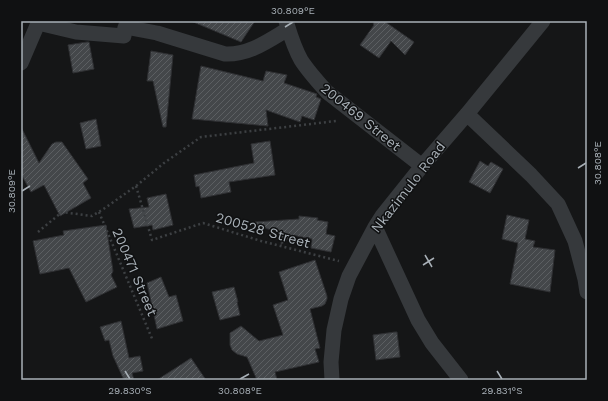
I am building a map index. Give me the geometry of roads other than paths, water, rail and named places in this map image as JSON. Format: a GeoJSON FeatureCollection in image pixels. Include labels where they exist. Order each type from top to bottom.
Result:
{"type":"FeatureCollection","features":[{"type":"Feature","properties":{"kind":"street","name":"Nkazimulo Road"},"geometry":{"type":"LineString","coordinates":[[332,380],[331,362],[334,330],[341,300],[349,276],[375,227],[422,166],[467,114],[543,21]]}},
{"type":"Feature","properties":{"kind":"street"},"geometry":{"type":"LineString","coordinates":[[21,63],[39,22],[76,32],[124,36],[125,27],[157,33],[232,55],[240,54],[264,44],[287,25]]}},
{"type":"Feature","properties":{"kind":"street","name":"200469 Street"},"geometry":{"type":"LineString","coordinates":[[287,25],[296,50],[317,81],[327,92],[422,166]]}},
{"type":"Feature","properties":{"kind":"street"},"geometry":{"type":"LineString","coordinates":[[467,114],[531,175],[558,204],[575,241],[587,292]]}},
{"type":"Feature","properties":{"kind":"street"},"geometry":{"type":"LineString","coordinates":[[375,227],[418,320],[432,343],[461,380]]}}]}
